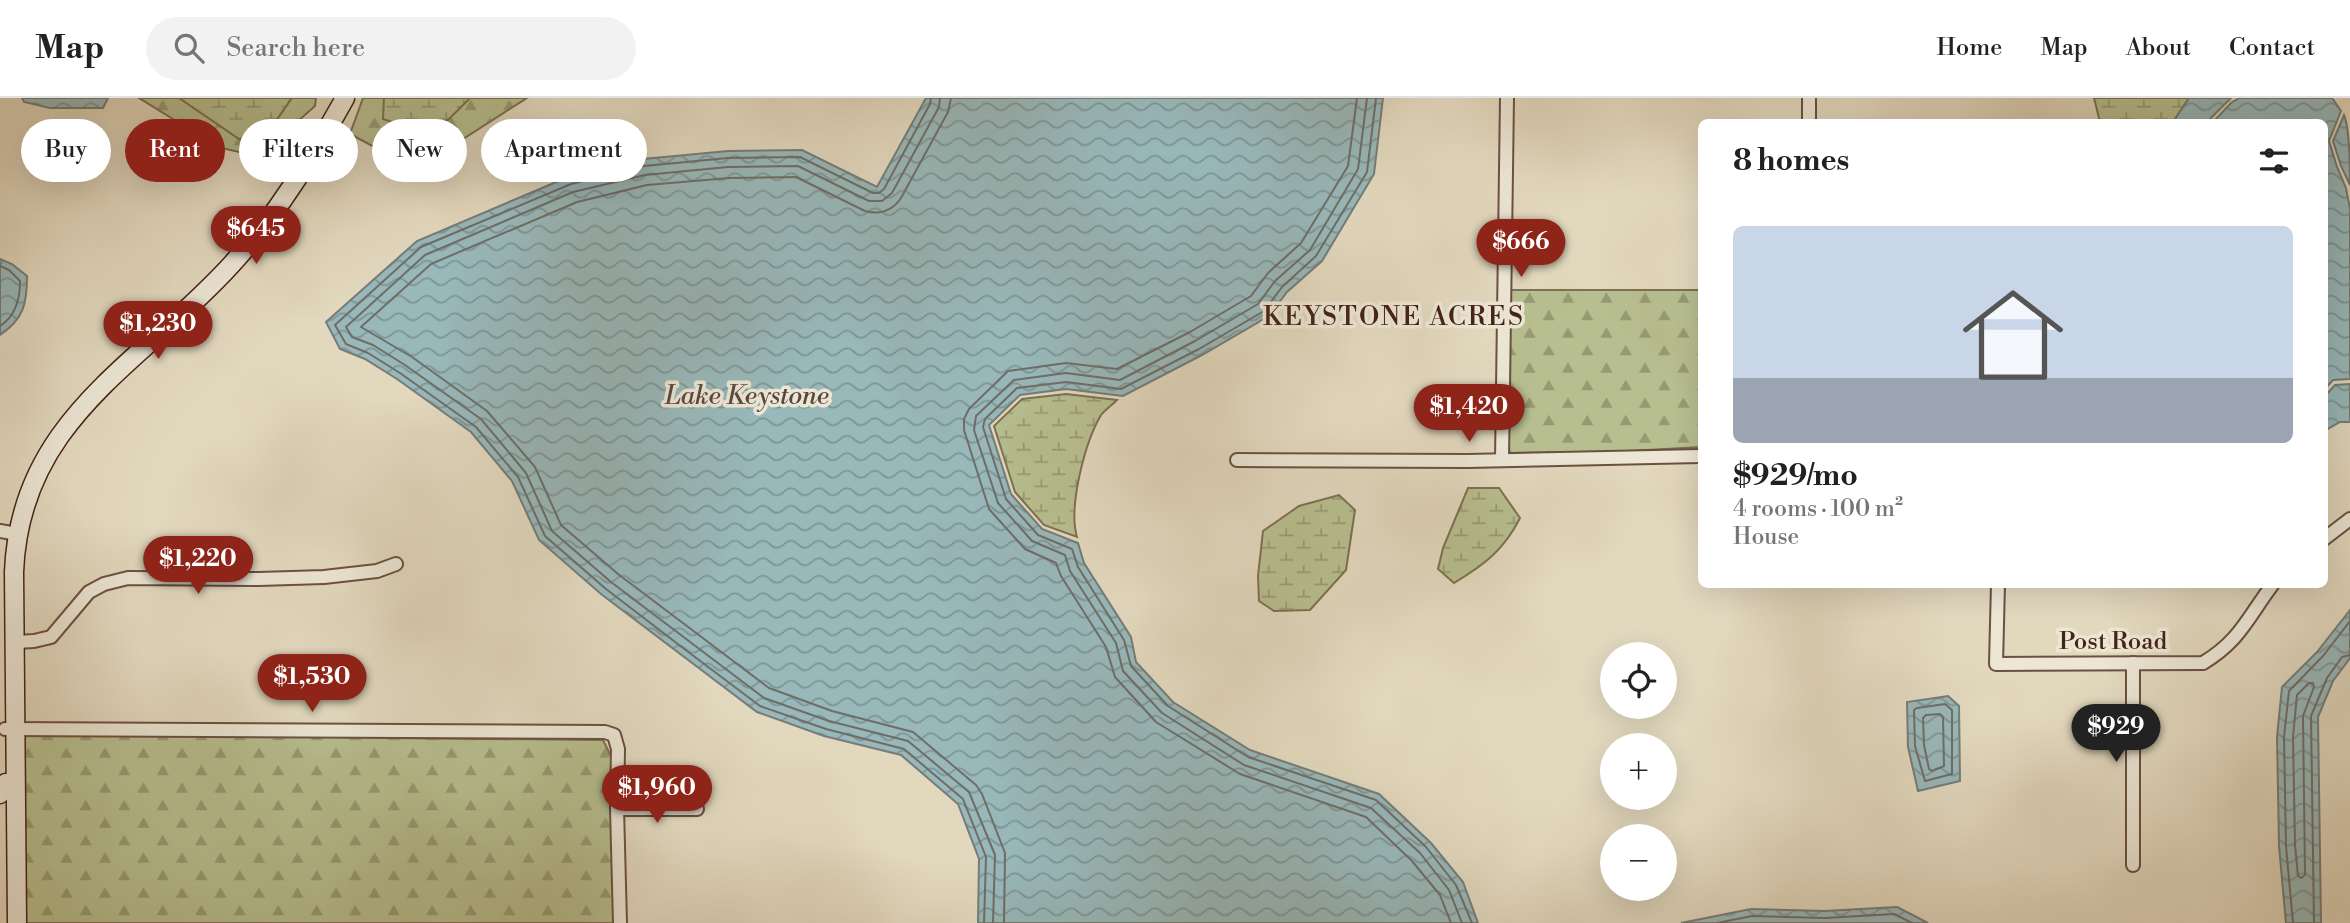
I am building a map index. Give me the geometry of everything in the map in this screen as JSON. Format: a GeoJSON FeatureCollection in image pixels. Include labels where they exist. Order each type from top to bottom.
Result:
{"type":"FeatureCollection","features":[{"type":"Feature","properties":{"kind":"main road"},"geometry":{"type":"LineString","coordinates":[[17,923],[4,577],[8,532],[16,492],[27,466],[55,423],[93,381],[236,246],[294,182],[345,98]]}},
{"type":"Feature","properties":{"kind":"main road"},"geometry":{"type":"LineString","coordinates":[[6,923],[3,788],[11,729],[16,642],[14,572],[8,532]]}},
{"type":"Feature","properties":{"kind":"street"},"geometry":{"type":"LineString","coordinates":[[1502,460],[1507,98]]}},
{"type":"Feature","properties":{"kind":"street"},"geometry":{"type":"LineString","coordinates":[[1809,98],[1809,119]]}},
{"type":"Feature","properties":{"kind":"street"},"geometry":{"type":"LineString","coordinates":[[1237,460],[1502,460],[1698,456]]}},
{"type":"Feature","properties":{"kind":"street"},"geometry":{"type":"LineString","coordinates":[[2328,536],[2350,519]]}},
{"type":"Feature","properties":{"kind":"street"},"geometry":{"type":"LineString","coordinates":[[16,642],[51,637],[89,592],[104,584],[128,578],[259,579],[335,576],[377,571],[396,564]]}},
{"type":"Feature","properties":{"kind":"street","name":"Post Road"},"geometry":{"type":"LineString","coordinates":[[1998,588],[1996,664],[2203,663],[2222,651],[2239,633],[2270,588]]}},
{"type":"Feature","properties":{"kind":"street"},"geometry":{"type":"LineString","coordinates":[[2133,663],[2133,865]]}},
{"type":"Feature","properties":{"kind":"street"},"geometry":{"type":"LineString","coordinates":[[11,729],[592,732],[614,735],[618,749],[620,923]]}},
{"type":"Feature","properties":{"kind":"street"},"geometry":{"type":"LineString","coordinates":[[617,809],[697,809]]}},
{"type":"Feature","properties":{"kind":"green space"},"geometry":{"type":"Polygon","coordinates":[[[139,98],[316,98],[315,106],[300,119],[239,119],[239,152],[225,149],[225,119],[173,119],[139,98]]]}},
{"type":"Feature","properties":{"kind":"green space"},"geometry":{"type":"Polygon","coordinates":[[[179,98],[292,98],[277,119],[239,119],[239,139],[225,129],[225,119],[210,119],[179,98]]]}},
{"type":"Feature","properties":{"kind":"green space"},"geometry":{"type":"Polygon","coordinates":[[[363,98],[527,98],[494,119],[481,119],[481,127],[467,136],[467,119],[372,119],[372,146],[358,138],[358,119],[355,119],[363,98]]]}},
{"type":"Feature","properties":{"kind":"green space"},"geometry":{"type":"Polygon","coordinates":[[[384,98],[470,98],[449,119],[383,119],[384,98]]]}},
{"type":"Feature","properties":{"kind":"green space"},"geometry":{"type":"Polygon","coordinates":[[[2094,98],[2189,98],[2175,119],[2099,119],[2094,98]]]}},
{"type":"Feature","properties":{"kind":"green space"},"geometry":{"type":"Polygon","coordinates":[[[1509,290],[1698,290],[1698,447],[1611,452],[1507,453],[1509,290]]]}},
{"type":"Feature","properties":{"kind":"green space"},"geometry":{"type":"Polygon","coordinates":[[[1066,394],[1117,400],[1101,415],[1084,458],[1076,492],[1077,537],[1044,525],[1015,492],[994,426],[1022,399],[1066,394]]]}},
{"type":"Feature","properties":{"kind":"green space"},"geometry":{"type":"Polygon","coordinates":[[[1468,488],[1499,488],[1520,518],[1492,556],[1454,583],[1438,569],[1443,548],[1468,488]]]}},
{"type":"Feature","properties":{"kind":"green space"},"geometry":{"type":"Polygon","coordinates":[[[1339,495],[1355,510],[1346,570],[1310,610],[1274,611],[1259,601],[1258,576],[1263,531],[1299,506],[1339,495]]]}},
{"type":"Feature","properties":{"kind":"green space"},"geometry":{"type":"Polygon","coordinates":[[[141,729],[388,738],[603,740],[612,758],[615,816],[613,923],[25,923],[21,734],[141,729]]]}},
{"type":"Feature","properties":{"kind":"water"},"geometry":{"type":"Polygon","coordinates":[[[22,98],[108,98],[103,108],[50,108],[24,102],[22,98]]]}},
{"type":"Feature","properties":{"kind":"water","name":"Lake Keystone"},"geometry":{"type":"Polygon","coordinates":[[[926,98],[1383,98],[1374,174],[1322,261],[1287,292],[1269,316],[1123,396],[1066,389],[1020,395],[989,425],[1011,494],[1042,529],[1078,543],[1084,563],[1131,637],[1136,662],[1173,702],[1250,750],[1379,794],[1431,843],[1463,882],[1478,923],[978,923],[979,859],[958,804],[901,755],[824,736],[757,712],[601,594],[539,540],[512,481],[471,432],[397,379],[365,359],[340,349],[326,322],[417,241],[556,182],[647,182],[647,159],[728,151],[802,150],[877,187],[926,98]]]}},
{"type":"Feature","properties":{"kind":"water"},"geometry":{"type":"Polygon","coordinates":[[[2189,98],[2231,98],[2210,119],[2175,119],[2189,98]]]}},
{"type":"Feature","properties":{"kind":"water"},"geometry":{"type":"Polygon","coordinates":[[[2239,98],[2332,98],[2341,111],[2329,141],[2346,188],[2350,209],[2350,379],[2333,380],[2328,386],[2328,119],[2216,119],[2239,98]]]}},
{"type":"Feature","properties":{"kind":"water"},"geometry":{"type":"Polygon","coordinates":[[[2344,115],[2349,139],[2350,185],[2333,141],[2344,115]]]}},
{"type":"Feature","properties":{"kind":"water"},"geometry":{"type":"Polygon","coordinates":[[[0,259],[12,264],[27,276],[22,310],[14,323],[0,335],[0,259]]]}},
{"type":"Feature","properties":{"kind":"water"},"geometry":{"type":"Polygon","coordinates":[[[2350,384],[2350,422],[2340,422],[2328,429],[2328,393],[2335,385],[2350,384]]]}},
{"type":"Feature","properties":{"kind":"water"},"geometry":{"type":"Polygon","coordinates":[[[2350,610],[2350,658],[2333,681],[2318,717],[2321,923],[2286,923],[2279,846],[2277,737],[2282,687],[2317,652],[2350,610]]]}},
{"type":"Feature","properties":{"kind":"water"},"geometry":{"type":"Polygon","coordinates":[[[1948,696],[1959,706],[1960,781],[1918,791],[1908,747],[1907,702],[1948,696]]]}},
{"type":"Feature","properties":{"kind":"water"},"geometry":{"type":"Polygon","coordinates":[[[1897,907],[1928,923],[1681,923],[1751,909],[1825,911],[1897,907]]]}},
{"type":"Feature","properties":{"kind":"district","name":"KEYSTONE ACRES"},"geometry":{"type":"Point","coordinates":[1394,317]}}]}
